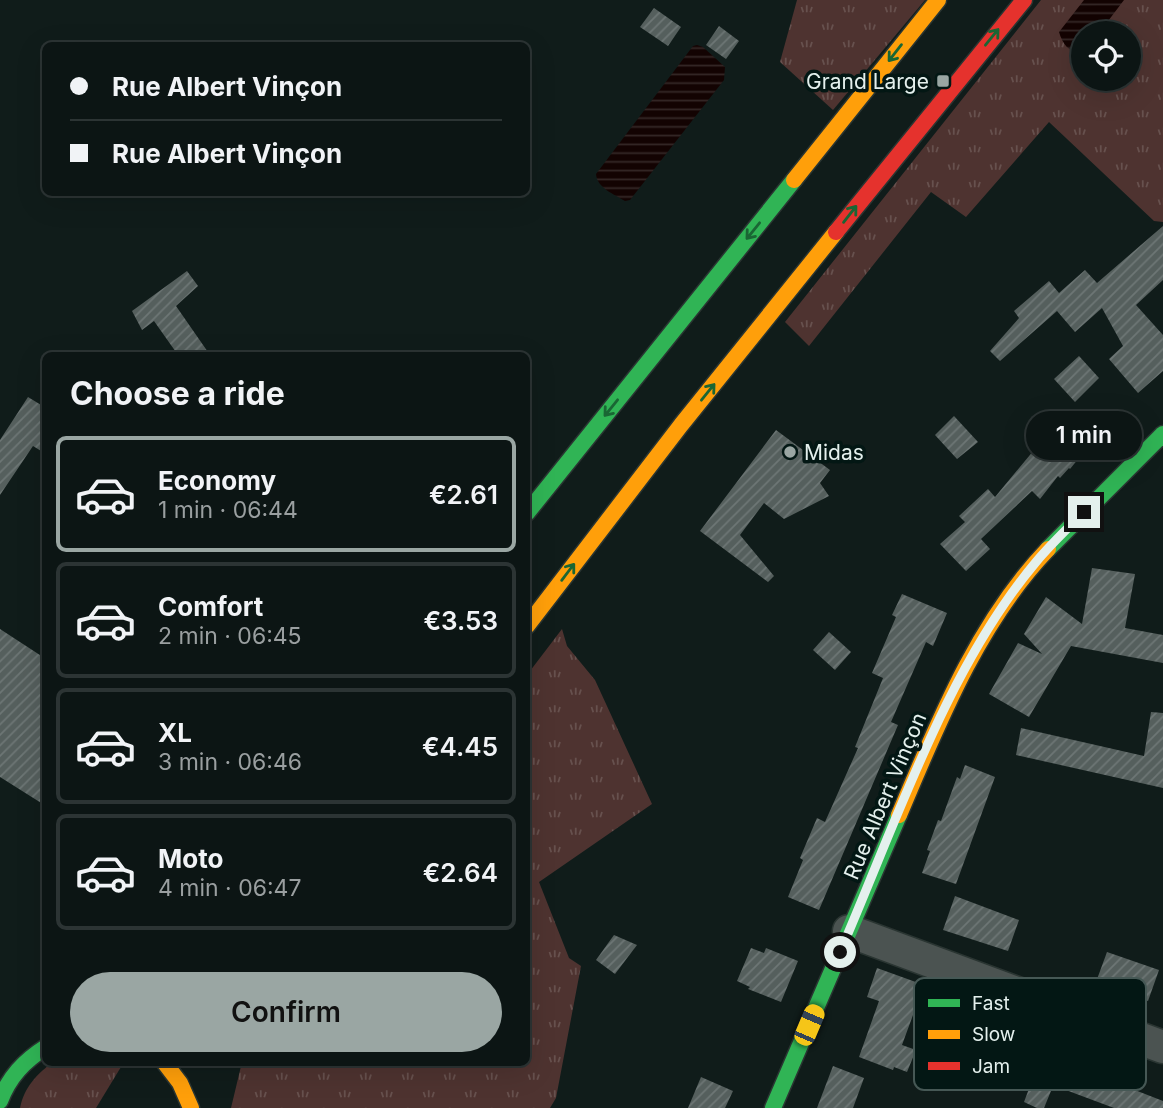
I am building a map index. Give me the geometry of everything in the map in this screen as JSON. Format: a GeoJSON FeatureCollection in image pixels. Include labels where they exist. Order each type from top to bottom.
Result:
{"type":"FeatureCollection","features":[{"type":"Feature","properties":{"kind":"main road"},"geometry":{"type":"LineString","coordinates":[[530,509],[938,0]]}},
{"type":"Feature","properties":{"kind":"main road"},"geometry":{"type":"LineString","coordinates":[[530,622],[681,425],[1024,0]]}},
{"type":"Feature","properties":{"kind":"main road","name":"Rue Albert Vinçon"},"geometry":{"type":"LineString","coordinates":[[773,1108],[939,720],[968,665],[996,617],[1036,562],[1163,434]]}},
{"type":"Feature","properties":{"kind":"main road"},"geometry":{"type":"LineString","coordinates":[[0,1101],[8,1068],[42,1049]]}},
{"type":"Feature","properties":{"kind":"main road"},"geometry":{"type":"LineString","coordinates":[[168,1066],[189,1101]]}},
{"type":"Feature","properties":{"kind":"main road"},"geometry":{"type":"LineString","coordinates":[[189,1101],[190,1073]]}},
{"type":"Feature","properties":{"kind":"street"},"geometry":{"type":"LineString","coordinates":[[849,931],[976,978]]}},
{"type":"Feature","properties":{"kind":"street"},"geometry":{"type":"LineString","coordinates":[[1146,1041],[1163,1047]]}},
{"type":"Feature","properties":{"kind":"green space"},"geometry":{"type":"Polygon","coordinates":[[[797,0],[925,0],[833,110],[780,62],[797,0]]]}},
{"type":"Feature","properties":{"kind":"green space"},"geometry":{"type":"Polygon","coordinates":[[[1041,0],[1163,0],[1163,222],[1154,221],[1049,122],[966,217],[931,192],[809,346],[785,322],[1041,0]]]}},
{"type":"Feature","properties":{"kind":"green space"},"geometry":{"type":"Polygon","coordinates":[[[562,629],[567,646],[595,680],[652,804],[539,882],[569,958],[581,966],[556,1098],[550,1108],[231,1108],[241,1066],[530,1066],[530,671],[562,629]]]}},
{"type":"Feature","properties":{"kind":"green space"},"geometry":{"type":"Polygon","coordinates":[[[48,1066],[122,1066],[96,1108],[20,1108],[32,1082],[48,1066]]]}},
{"type":"Feature","properties":{"kind":"shaded area"},"geometry":{"type":"Polygon","coordinates":[[[1084,0],[1124,0],[1108,21],[1071,21],[1071,49],[1062,41],[1059,32],[1084,0]]]}},
{"type":"Feature","properties":{"kind":"shaded area"},"geometry":{"type":"Polygon","coordinates":[[[693,46],[703,47],[725,67],[724,80],[630,200],[625,201],[603,187],[596,174],[693,46]]]}},
{"type":"Feature","properties":{"kind":"building"},"geometry":{"type":"Polygon","coordinates":[[[654,8],[681,27],[668,46],[640,27],[654,8]]]}},
{"type":"Feature","properties":{"kind":"building"},"geometry":{"type":"Polygon","coordinates":[[[719,26],[739,41],[726,59],[706,45],[719,26]]]}},
{"type":"Feature","properties":{"kind":"building"},"geometry":{"type":"Polygon","coordinates":[[[1163,226],[1163,280],[1136,305],[1163,335],[1163,371],[1138,393],[1109,359],[1123,346],[1102,308],[1075,332],[1057,311],[1000,361],[990,351],[1019,318],[1014,311],[1049,281],[1059,293],[1085,270],[1097,283],[1163,226]]]}},
{"type":"Feature","properties":{"kind":"building"},"geometry":{"type":"Polygon","coordinates":[[[187,271],[198,286],[176,306],[208,352],[176,352],[154,321],[142,330],[132,311],[187,271]]]}},
{"type":"Feature","properties":{"kind":"building"},"geometry":{"type":"Polygon","coordinates":[[[1079,356],[1099,378],[1075,402],[1054,379],[1079,356]]]}},
{"type":"Feature","properties":{"kind":"building"},"geometry":{"type":"Polygon","coordinates":[[[28,397],[42,406],[42,452],[33,446],[0,495],[0,440],[28,397]]]}},
{"type":"Feature","properties":{"kind":"building"},"geometry":{"type":"Polygon","coordinates":[[[1070,415],[1096,437],[1070,469],[1060,478],[1058,476],[1040,499],[1032,491],[981,539],[990,549],[966,571],[940,544],[965,522],[959,516],[988,489],[995,497],[1039,444],[1043,447],[1070,415]]]}},
{"type":"Feature","properties":{"kind":"building"},"geometry":{"type":"Polygon","coordinates":[[[954,416],[978,442],[957,459],[935,435],[954,416]]]}},
{"type":"Feature","properties":{"kind":"building"},"geometry":{"type":"Polygon","coordinates":[[[776,430],[830,470],[820,483],[829,496],[784,519],[764,503],[740,535],[774,576],[768,582],[700,531],[776,430]]]}},
{"type":"Feature","properties":{"kind":"building"},"geometry":{"type":"Polygon","coordinates":[[[1092,568],[1135,574],[1125,628],[1163,635],[1163,663],[1071,646],[1029,717],[989,694],[1018,643],[1042,654],[1024,634],[1046,597],[1082,624],[1092,568]]]}},
{"type":"Feature","properties":{"kind":"building"},"geometry":{"type":"Polygon","coordinates":[[[902,594],[947,613],[933,646],[926,642],[891,722],[898,725],[819,910],[788,897],[803,860],[800,858],[817,818],[825,822],[858,748],[855,747],[883,678],[872,673],[896,617],[892,615],[902,594]]]}},
{"type":"Feature","properties":{"kind":"building"},"geometry":{"type":"Polygon","coordinates":[[[0,629],[42,656],[42,803],[0,777],[0,629]]]}},
{"type":"Feature","properties":{"kind":"building"},"geometry":{"type":"Polygon","coordinates":[[[829,632],[851,652],[835,670],[813,650],[829,632]]]}},
{"type":"Feature","properties":{"kind":"building"},"geometry":{"type":"Polygon","coordinates":[[[1151,712],[1163,713],[1163,788],[1016,755],[1021,728],[1144,756],[1151,712]]]}},
{"type":"Feature","properties":{"kind":"building"},"geometry":{"type":"Polygon","coordinates":[[[965,765],[995,777],[956,884],[922,873],[938,820],[941,821],[957,777],[960,779],[965,765]]]}},
{"type":"Feature","properties":{"kind":"building"},"geometry":{"type":"Polygon","coordinates":[[[955,896],[1019,920],[1008,951],[943,930],[955,896]]]}},
{"type":"Feature","properties":{"kind":"building"},"geometry":{"type":"Polygon","coordinates":[[[614,935],[637,945],[615,974],[596,960],[614,935]]]}},
{"type":"Feature","properties":{"kind":"building"},"geometry":{"type":"Polygon","coordinates":[[[751,948],[764,953],[766,948],[798,961],[781,1002],[748,989],[750,987],[737,981],[751,948]]]}},
{"type":"Feature","properties":{"kind":"building"},"geometry":{"type":"Polygon","coordinates":[[[1107,952],[1159,970],[1148,1001],[1146,978],[1097,978],[1107,952]]]}},
{"type":"Feature","properties":{"kind":"building"},"geometry":{"type":"Polygon","coordinates":[[[877,968],[914,981],[914,1012],[902,1045],[914,1049],[907,1072],[894,1067],[893,1070],[859,1057],[879,1001],[867,997],[877,968]]]}},
{"type":"Feature","properties":{"kind":"building"},"geometry":{"type":"Polygon","coordinates":[[[833,1066],[864,1078],[853,1108],[817,1108],[833,1066]]]}},
{"type":"Feature","properties":{"kind":"building"},"geometry":{"type":"Polygon","coordinates":[[[701,1077],[733,1091],[725,1108],[688,1108],[701,1077]]]}},
{"type":"Feature","properties":{"kind":"building"},"geometry":{"type":"Polygon","coordinates":[[[1028,1090],[1051,1090],[1044,1108],[1024,1102],[1028,1090]]]}},
{"type":"Feature","properties":{"kind":"building"},"geometry":{"type":"Polygon","coordinates":[[[1066,1090],[1135,1090],[1163,1101],[1163,1108],[1114,1108],[1066,1090]]]}},
{"type":"Feature","properties":{"kind":"traffic: fast"},"geometry":{"type":"LineString","coordinates":[[530,509],[794,180]]}},
{"type":"Feature","properties":{"kind":"traffic: fast"},"geometry":{"type":"LineString","coordinates":[[1048,549],[1163,434]]}},
{"type":"Feature","properties":{"kind":"traffic: fast"},"geometry":{"type":"LineString","coordinates":[[773,1108],[899,815]]}},
{"type":"Feature","properties":{"kind":"traffic: fast"},"geometry":{"type":"LineString","coordinates":[[0,1101],[18,1070],[42,1050]]}},
{"type":"Feature","properties":{"kind":"traffic: slow"},"geometry":{"type":"LineString","coordinates":[[794,180],[938,0]]}},
{"type":"Feature","properties":{"kind":"traffic: slow"},"geometry":{"type":"LineString","coordinates":[[530,622],[681,425],[836,232]]}},
{"type":"Feature","properties":{"kind":"traffic: slow"},"geometry":{"type":"LineString","coordinates":[[899,815],[945,710],[980,641],[1023,578],[1048,549]]}},
{"type":"Feature","properties":{"kind":"traffic: slow"},"geometry":{"type":"LineString","coordinates":[[167,1066],[180,1083],[191,1108]]}},
{"type":"Feature","properties":{"kind":"traffic: jam"},"geometry":{"type":"LineString","coordinates":[[836,232],[1024,0]]}},
{"type":"Feature","properties":{"kind":"place","name":"Grand Large"},"geometry":{"type":"Point","coordinates":[943,81]}},
{"type":"Feature","properties":{"kind":"place","name":"Midas"},"geometry":{"type":"Point","coordinates":[790,452]}},
{"type":"Feature","properties":{"kind":"route"},"geometry":{"type":"LineString","coordinates":[[840,952],[939,720],[968,665],[996,617],[1036,562],[1084,512]]}}]}
